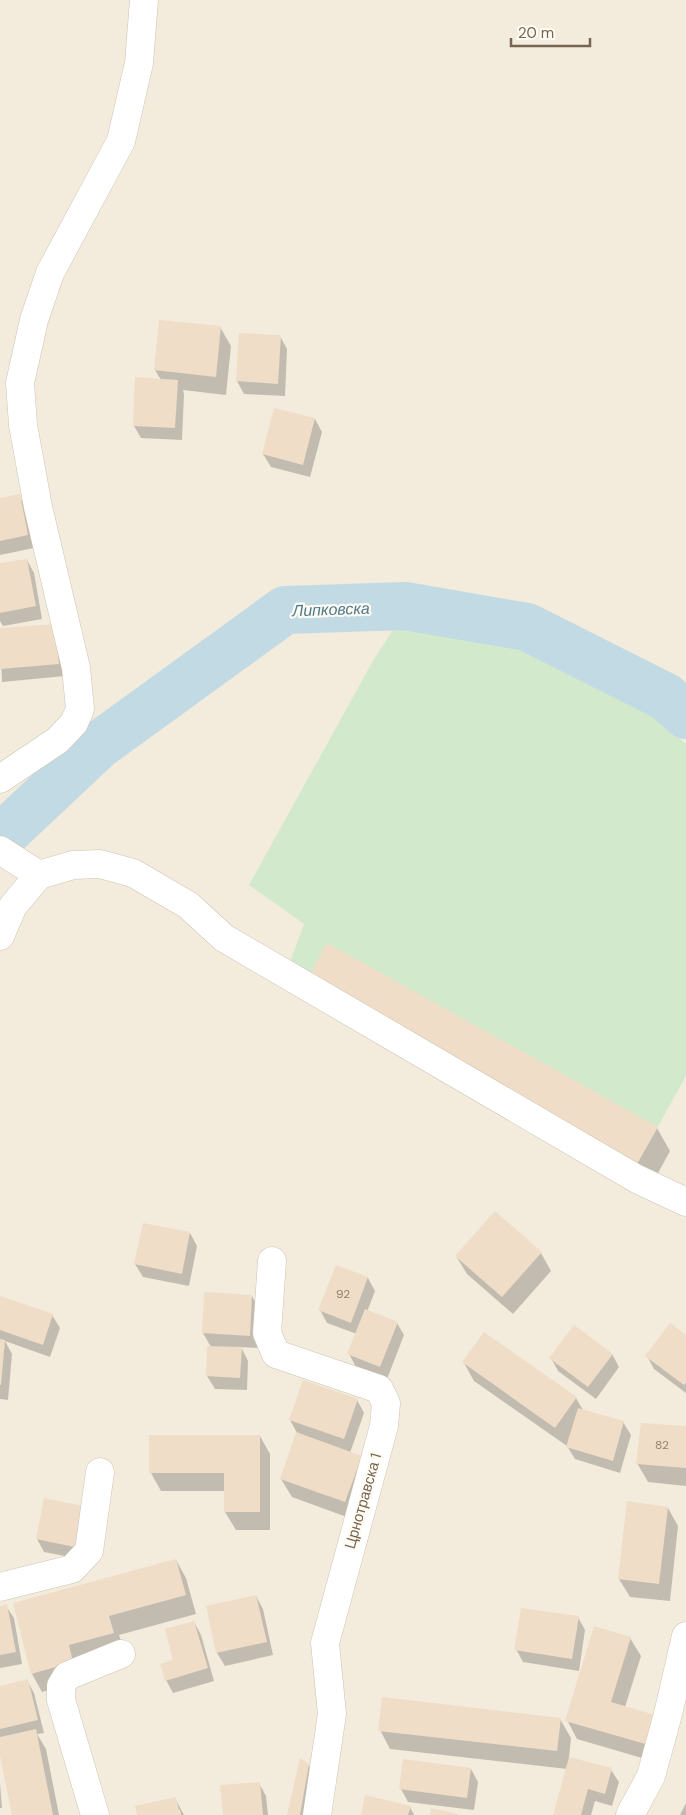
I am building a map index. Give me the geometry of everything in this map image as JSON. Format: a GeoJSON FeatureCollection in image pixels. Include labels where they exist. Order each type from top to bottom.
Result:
{"type":"FeatureCollection","features":[{"type":"Feature","properties":{"kind":"street"},"geometry":{"type":"LineString","coordinates":[[0,779],[58,740],[74,723],[80,709],[76,668],[36,498],[23,425],[20,383],[34,320],[50,273],[122,141],[139,63],[144,0]]}},
{"type":"Feature","properties":{"kind":"street"},"geometry":{"type":"LineString","coordinates":[[0,850],[39,875]]}},
{"type":"Feature","properties":{"kind":"street"},"geometry":{"type":"LineString","coordinates":[[0,936],[13,906],[39,875],[73,865],[100,864],[133,872],[188,906],[224,938],[637,1178],[686,1202]]}},
{"type":"Feature","properties":{"kind":"street","name":"Црнотравска 1"},"geometry":{"type":"LineString","coordinates":[[272,1260],[267,1333],[276,1354],[379,1389],[386,1403],[384,1426],[324,1642],[332,1714],[317,1815]]}},
{"type":"Feature","properties":{"kind":"street"},"geometry":{"type":"LineString","coordinates":[[0,1588],[72,1569],[81,1562],[89,1551],[100,1472]]}},
{"type":"Feature","properties":{"kind":"street"},"geometry":{"type":"LineString","coordinates":[[630,1815],[651,1776],[686,1636]]}},
{"type":"Feature","properties":{"kind":"street"},"geometry":{"type":"LineString","coordinates":[[95,1815],[61,1700],[61,1686],[67,1676],[121,1654]]}},
{"type":"Feature","properties":{"kind":"shaded area"},"geometry":{"type":"Polygon","coordinates":[[[0,0],[686,0],[686,1815],[0,1815],[0,0]]]}},
{"type":"Feature","properties":{"kind":"green space"},"geometry":{"type":"Polygon","coordinates":[[[395,627],[521,643],[643,707],[686,744],[686,1076],[636,1166],[287,970],[304,924],[249,885],[374,659],[395,627]]]}},
{"type":"Feature","properties":{"kind":"building"},"geometry":{"type":"Polygon","coordinates":[[[159,320],[221,326],[216,377],[154,370],[159,320]]]}},
{"type":"Feature","properties":{"kind":"building"},"geometry":{"type":"Polygon","coordinates":[[[239,333],[281,335],[278,384],[236,381],[239,333]]]}},
{"type":"Feature","properties":{"kind":"building"},"geometry":{"type":"Polygon","coordinates":[[[135,377],[178,380],[175,428],[133,426],[135,377]]]}},
{"type":"Feature","properties":{"kind":"building"},"geometry":{"type":"Polygon","coordinates":[[[274,408],[315,418],[303,465],[262,454],[274,408]]]}},
{"type":"Feature","properties":{"kind":"building"},"geometry":{"type":"Polygon","coordinates":[[[20,494],[28,535],[0,541],[0,498],[20,494]]]}},
{"type":"Feature","properties":{"kind":"building"},"geometry":{"type":"Polygon","coordinates":[[[27,559],[36,606],[0,613],[0,563],[27,559]]]}},
{"type":"Feature","properties":{"kind":"building"},"geometry":{"type":"Polygon","coordinates":[[[55,624],[59,664],[0,669],[0,628],[55,624]]]}},
{"type":"Feature","properties":{"kind":"building"},"geometry":{"type":"Polygon","coordinates":[[[327,943],[658,1127],[636,1166],[306,982],[327,943]]]}},
{"type":"Feature","properties":{"kind":"building"},"geometry":{"type":"Polygon","coordinates":[[[495,1211],[542,1252],[502,1297],[455,1256],[495,1211]]]}},
{"type":"Feature","properties":{"kind":"building"},"geometry":{"type":"Polygon","coordinates":[[[143,1223],[190,1232],[182,1274],[134,1264],[143,1223]]]}},
{"type":"Feature","properties":{"kind":"building"},"geometry":{"type":"Polygon","coordinates":[[[336,1265],[368,1277],[351,1323],[318,1310],[336,1265]]]}},
{"type":"Feature","properties":{"kind":"building"},"geometry":{"type":"Polygon","coordinates":[[[204,1292],[252,1295],[250,1336],[202,1333],[204,1292]]]}},
{"type":"Feature","properties":{"kind":"building"},"geometry":{"type":"Polygon","coordinates":[[[0,1296],[53,1314],[43,1345],[0,1330],[0,1296]]]}},
{"type":"Feature","properties":{"kind":"building"},"geometry":{"type":"Polygon","coordinates":[[[365,1309],[398,1322],[380,1367],[347,1354],[365,1309]]]}},
{"type":"Feature","properties":{"kind":"building"},"geometry":{"type":"Polygon","coordinates":[[[670,1323],[686,1335],[686,1383],[684,1385],[645,1356],[670,1323]]]}},
{"type":"Feature","properties":{"kind":"building"},"geometry":{"type":"Polygon","coordinates":[[[574,1325],[613,1354],[588,1387],[549,1358],[574,1325]]]}},
{"type":"Feature","properties":{"kind":"building"},"geometry":{"type":"Polygon","coordinates":[[[484,1332],[577,1397],[555,1428],[462,1362],[484,1332]]]}},
{"type":"Feature","properties":{"kind":"building"},"geometry":{"type":"Polygon","coordinates":[[[0,1339],[5,1340],[1,1385],[0,1385],[0,1339]]]}},
{"type":"Feature","properties":{"kind":"building"},"geometry":{"type":"Polygon","coordinates":[[[207,1346],[242,1347],[240,1378],[206,1376],[207,1346]]]}},
{"type":"Feature","properties":{"kind":"building"},"geometry":{"type":"Polygon","coordinates":[[[303,1380],[358,1399],[344,1439],[289,1420],[303,1380]]]}},
{"type":"Feature","properties":{"kind":"building"},"geometry":{"type":"Polygon","coordinates":[[[578,1408],[624,1421],[613,1461],[566,1447],[578,1408]]]}},
{"type":"Feature","properties":{"kind":"building"},"geometry":{"type":"Polygon","coordinates":[[[641,1423],[686,1426],[686,1468],[636,1464],[641,1423]]]}},
{"type":"Feature","properties":{"kind":"building"},"geometry":{"type":"Polygon","coordinates":[[[296,1432],[362,1456],[345,1502],[280,1479],[296,1432]]]}},
{"type":"Feature","properties":{"kind":"building"},"geometry":{"type":"Polygon","coordinates":[[[149,1435],[260,1435],[260,1512],[224,1512],[224,1473],[149,1473],[149,1435]]]}},
{"type":"Feature","properties":{"kind":"building"},"geometry":{"type":"Polygon","coordinates":[[[44,1498],[92,1508],[84,1549],[36,1539],[44,1498]]]}},
{"type":"Feature","properties":{"kind":"building"},"geometry":{"type":"Polygon","coordinates":[[[627,1501],[668,1507],[659,1584],[618,1579],[627,1501]]]}},
{"type":"Feature","properties":{"kind":"building"},"geometry":{"type":"Polygon","coordinates":[[[176,1559],[186,1595],[109,1616],[114,1633],[69,1645],[73,1662],[31,1674],[13,1603],[176,1559]]]}},
{"type":"Feature","properties":{"kind":"building"},"geometry":{"type":"Polygon","coordinates":[[[256,1595],[267,1642],[216,1653],[206,1606],[256,1595]]]}},
{"type":"Feature","properties":{"kind":"building"},"geometry":{"type":"Polygon","coordinates":[[[7,1604],[16,1652],[0,1655],[0,1606],[7,1604]]]}},
{"type":"Feature","properties":{"kind":"building"},"geometry":{"type":"Polygon","coordinates":[[[521,1608],[579,1616],[572,1659],[514,1650],[521,1608]]]}},
{"type":"Feature","properties":{"kind":"building"},"geometry":{"type":"Polygon","coordinates":[[[194,1621],[208,1668],[165,1681],[160,1664],[173,1660],[165,1629],[194,1621]]]}},
{"type":"Feature","properties":{"kind":"building"},"geometry":{"type":"Polygon","coordinates":[[[594,1626],[631,1637],[611,1702],[658,1716],[649,1745],[565,1721],[594,1626]]]}},
{"type":"Feature","properties":{"kind":"building"},"geometry":{"type":"Polygon","coordinates":[[[28,1679],[38,1720],[0,1729],[0,1686],[28,1679]]]}},
{"type":"Feature","properties":{"kind":"building"},"geometry":{"type":"Polygon","coordinates":[[[382,1697],[561,1718],[557,1751],[378,1731],[382,1697]]]}},
{"type":"Feature","properties":{"kind":"building"},"geometry":{"type":"Polygon","coordinates":[[[36,1729],[53,1815],[12,1815],[0,1756],[0,1737],[36,1729]]]}},
{"type":"Feature","properties":{"kind":"building"},"geometry":{"type":"Polygon","coordinates":[[[569,1757],[612,1768],[605,1794],[588,1789],[581,1815],[553,1815],[569,1757]]]}},
{"type":"Feature","properties":{"kind":"building"},"geometry":{"type":"Polygon","coordinates":[[[300,1758],[309,1764],[300,1815],[287,1815],[300,1758]]]}},
{"type":"Feature","properties":{"kind":"building"},"geometry":{"type":"Polygon","coordinates":[[[403,1759],[471,1768],[467,1798],[399,1789],[403,1759]]]}},
{"type":"Feature","properties":{"kind":"building"},"geometry":{"type":"Polygon","coordinates":[[[260,1782],[263,1815],[223,1815],[220,1785],[260,1782]]]}},
{"type":"Feature","properties":{"kind":"building"},"geometry":{"type":"Polygon","coordinates":[[[365,1795],[411,1806],[408,1815],[361,1815],[365,1795]]]}},
{"type":"Feature","properties":{"kind":"building"},"geometry":{"type":"Polygon","coordinates":[[[176,1797],[180,1815],[137,1815],[135,1806],[176,1797]]]}},
{"type":"Feature","properties":{"kind":"building"},"geometry":{"type":"Polygon","coordinates":[[[431,1808],[458,1814],[458,1815],[430,1815],[431,1808]]]}},
{"type":"Feature","properties":{"kind":"waterway","name":"Липковска"},"geometry":{"type":"LineString","coordinates":[[0,838],[99,745],[285,610],[405,606],[527,627],[666,697],[686,715]]}}]}
